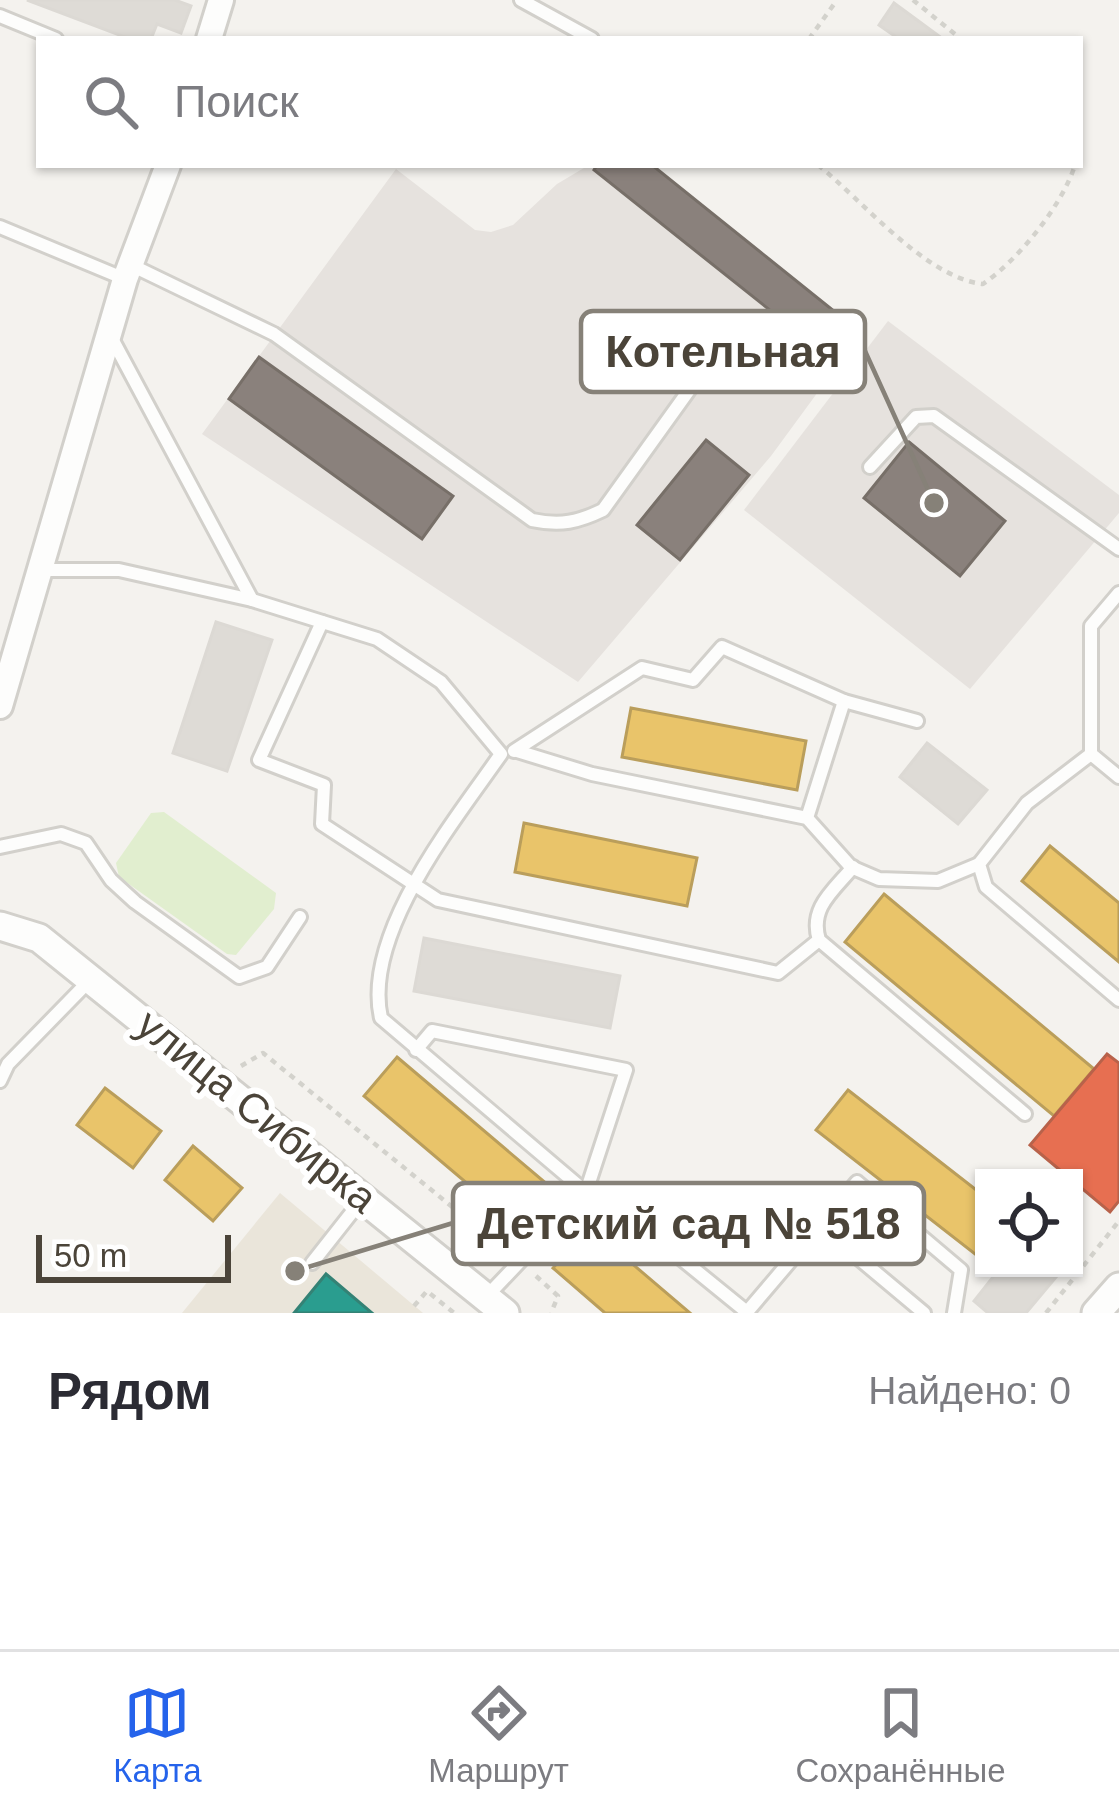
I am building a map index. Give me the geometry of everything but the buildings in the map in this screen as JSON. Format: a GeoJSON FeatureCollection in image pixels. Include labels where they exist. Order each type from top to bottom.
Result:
{"type":"FeatureCollection","features":[{"type":"Feature","properties":{"kind":"street"},"geometry":{"type":"LineString","coordinates":[[210,36],[221,0]]}},
{"type":"Feature","properties":{"kind":"street"},"geometry":{"type":"LineString","coordinates":[[0,706],[109,332],[167,168]]}},
{"type":"Feature","properties":{"kind":"street","name":"улица Сибирка"},"geometry":{"type":"LineString","coordinates":[[0,926],[39,938],[495,1305]]}},
{"type":"Feature","properties":{"kind":"street"},"geometry":{"type":"LineString","coordinates":[[1096,1313],[1119,1289]]}},
{"type":"Feature","properties":{"kind":"lane"},"geometry":{"type":"LineString","coordinates":[[521,0],[587,36]]}},
{"type":"Feature","properties":{"kind":"lane"},"geometry":{"type":"LineString","coordinates":[[0,16],[49,36]]}},
{"type":"Feature","properties":{"kind":"lane"},"geometry":{"type":"LineString","coordinates":[[0,227],[128,272],[274,334],[532,520],[554,525],[604,510],[730,332]]}},
{"type":"Feature","properties":{"kind":"lane"},"geometry":{"type":"LineString","coordinates":[[109,332],[252,600]]}},
{"type":"Feature","properties":{"kind":"lane"},"geometry":{"type":"LineString","coordinates":[[870,467],[916,417],[934,416],[1119,549]]}},
{"type":"Feature","properties":{"kind":"lane"},"geometry":{"type":"LineString","coordinates":[[40,570],[119,570],[252,600],[377,639],[441,682],[501,754]]}},
{"type":"Feature","properties":{"kind":"lane"},"geometry":{"type":"LineString","coordinates":[[1091,754],[1090,626],[1119,593]]}},
{"type":"Feature","properties":{"kind":"lane"},"geometry":{"type":"LineString","coordinates":[[322,622],[259,760],[324,785],[322,824],[413,887],[437,900],[778,973],[819,940]]}},
{"type":"Feature","properties":{"kind":"lane"},"geometry":{"type":"LineString","coordinates":[[917,721],[844,701],[722,647],[693,680],[642,668],[517,751],[501,754],[413,887],[388,938],[377,1004],[389,1028],[586,1192],[619,1208],[748,1313],[856,1183],[962,1270],[954,1313]]}},
{"type":"Feature","properties":{"kind":"lane"},"geometry":{"type":"LineString","coordinates":[[807,818],[844,701]]}},
{"type":"Feature","properties":{"kind":"lane"},"geometry":{"type":"LineString","coordinates":[[517,751],[592,774],[807,818],[853,867],[913,884],[938,881],[979,864],[1028,802],[1091,754]]}},
{"type":"Feature","properties":{"kind":"lane"},"geometry":{"type":"LineString","coordinates":[[1091,754],[1119,777]]}},
{"type":"Feature","properties":{"kind":"lane"},"geometry":{"type":"LineString","coordinates":[[0,847],[61,834],[86,843],[111,880],[135,902],[239,977],[267,967],[300,916]]}},
{"type":"Feature","properties":{"kind":"lane"},"geometry":{"type":"LineString","coordinates":[[979,864],[986,887],[1119,1000]]}},
{"type":"Feature","properties":{"kind":"lane"},"geometry":{"type":"LineString","coordinates":[[853,867],[818,909],[814,923],[819,940],[1025,1114]]}},
{"type":"Feature","properties":{"kind":"lane"},"geometry":{"type":"LineString","coordinates":[[0,1081],[8,1064],[90,979]]}},
{"type":"Feature","properties":{"kind":"lane"},"geometry":{"type":"LineString","coordinates":[[416,1050],[432,1031],[626,1070],[586,1192],[522,1264],[495,1305]]}},
{"type":"Feature","properties":{"kind":"lane"},"geometry":{"type":"LineString","coordinates":[[312,1264],[364,1196]]}},
{"type":"Feature","properties":{"kind":"lane"},"geometry":{"type":"LineString","coordinates":[[820,1226],[924,1313]]}},
{"type":"Feature","properties":{"kind":"path"},"geometry":{"type":"LineString","coordinates":[[811,36],[837,0]]}},
{"type":"Feature","properties":{"kind":"path"},"geometry":{"type":"LineString","coordinates":[[914,0],[957,36]]}},
{"type":"Feature","properties":{"kind":"path"},"geometry":{"type":"LineString","coordinates":[[821,168],[934,266],[963,282],[983,284],[1000,272],[1069,184],[1074,168]]}},
{"type":"Feature","properties":{"kind":"path"},"geometry":{"type":"LineString","coordinates":[[218,1079],[262,1053],[558,1296],[551,1313]]}},
{"type":"Feature","properties":{"kind":"path"},"geometry":{"type":"LineString","coordinates":[[1046,1313],[1119,1222]]}},
{"type":"Feature","properties":{"kind":"path"},"geometry":{"type":"LineString","coordinates":[[414,1306],[427,1292],[454,1313]]}},
{"type":"Feature","properties":{"kind":"shaded area"},"geometry":{"type":"Polygon","coordinates":[[[593,168],[837,366],[771,456],[578,682],[202,434],[396,169],[475,230],[491,232],[513,225],[557,184],[593,168]]]}},
{"type":"Feature","properties":{"kind":"shaded area"},"geometry":{"type":"Polygon","coordinates":[[[888,321],[1119,495],[1119,513],[970,689],[744,510],[888,321]]]}},
{"type":"Feature","properties":{"kind":"shaded area"},"geometry":{"type":"Polygon","coordinates":[[[280,1193],[423,1313],[182,1313],[280,1193]]]}},
{"type":"Feature","properties":{"kind":"green space"},"geometry":{"type":"Polygon","coordinates":[[[164,812],[276,893],[274,909],[236,955],[227,954],[119,877],[116,863],[151,813],[164,812]]]}},
{"type":"Feature","properties":{"kind":"place","name":"Котельная"},"geometry":{"type":"Point","coordinates":[934,503]}},
{"type":"Feature","properties":{"kind":"place","name":"Детский сад № 518"},"geometry":{"type":"Point","coordinates":[295,1271]}}]}
